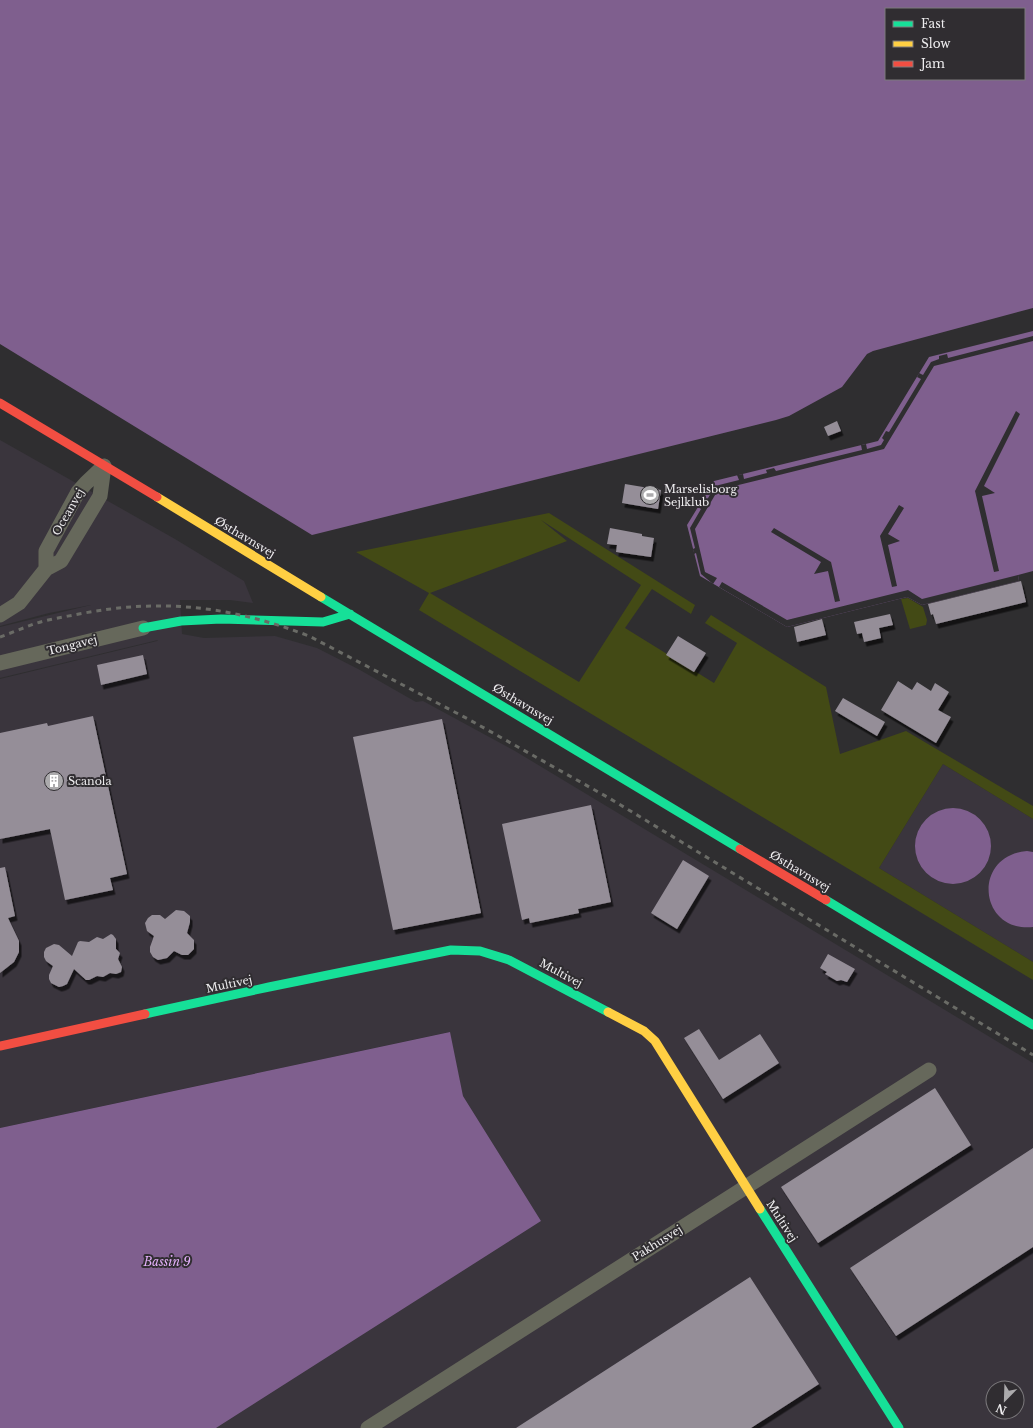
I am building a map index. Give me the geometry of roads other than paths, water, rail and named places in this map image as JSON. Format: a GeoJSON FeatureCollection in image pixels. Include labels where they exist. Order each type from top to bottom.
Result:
{"type":"FeatureCollection","features":[{"type":"Feature","properties":{"kind":"street","name":"Østhavnsvej"},"geometry":{"type":"LineString","coordinates":[[0,404],[1033,1025]]}},
{"type":"Feature","properties":{"kind":"street","name":"Oceanvej"},"geometry":{"type":"LineString","coordinates":[[46,569],[46,552],[78,492],[104,466]]}},
{"type":"Feature","properties":{"kind":"street","name":"Oceanvej"},"geometry":{"type":"LineString","coordinates":[[0,615],[19,603],[46,569],[61,561],[100,496],[104,466]]}},
{"type":"Feature","properties":{"kind":"street"},"geometry":{"type":"LineString","coordinates":[[143,628],[181,621],[220,619],[323,622],[350,614]]}},
{"type":"Feature","properties":{"kind":"street","name":"Tongavej"},"geometry":{"type":"LineString","coordinates":[[0,663],[143,628]]}},
{"type":"Feature","properties":{"kind":"street","name":"Multivej"},"geometry":{"type":"LineString","coordinates":[[0,1046],[269,987],[451,950],[480,951],[509,960],[644,1030],[655,1041],[899,1428]]}},
{"type":"Feature","properties":{"kind":"street","name":"Pakhusvej"},"geometry":{"type":"LineString","coordinates":[[368,1428],[390,1422],[746,1187],[929,1070]]}},
{"type":"Feature","properties":{"kind":"water"},"geometry":{"type":"Polygon","coordinates":[[[0,0],[1033,0],[1033,308],[873,351],[867,354],[842,387],[789,416],[312,535],[0,344],[0,0]]]}},
{"type":"Feature","properties":{"kind":"water"},"geometry":{"type":"Polygon","coordinates":[[[1033,331],[1033,571],[1018,575],[1019,581],[922,605],[907,597],[787,627],[700,576],[687,525],[714,481],[878,441],[929,357],[1033,331]]]}},
{"type":"Feature","properties":{"kind":"water"},"geometry":{"type":"Polygon","coordinates":[[[953,808],[968,811],[980,819],[988,831],[991,846],[988,861],[980,873],[968,881],[953,884],[938,881],[926,873],[918,861],[915,846],[918,831],[926,819],[938,811],[953,808]]]}},
{"type":"Feature","properties":{"kind":"water"},"geometry":{"type":"Polygon","coordinates":[[[1027,851],[1033,852],[1033,927],[1015,926],[1001,918],[993,907],[989,893],[990,879],[997,866],[1009,856],[1027,851]]]}},
{"type":"Feature","properties":{"kind":"water","name":"Bassin 9"},"geometry":{"type":"Polygon","coordinates":[[[450,1032],[463,1096],[541,1221],[216,1428],[0,1428],[0,1128],[450,1032]]]}},
{"type":"Feature","properties":{"kind":"railway"},"geometry":{"type":"LineString","coordinates":[[0,637],[51,619],[109,609],[139,606],[196,608],[224,612],[252,618],[309,636],[468,719],[609,798],[1033,1055]]}},
{"type":"Feature","properties":{"kind":"place","name":"Marselisborg Sejlklub"},"geometry":{"type":"Point","coordinates":[650,495]}},
{"type":"Feature","properties":{"kind":"place","name":"Scanola"},"geometry":{"type":"Point","coordinates":[54,781]}}]}
